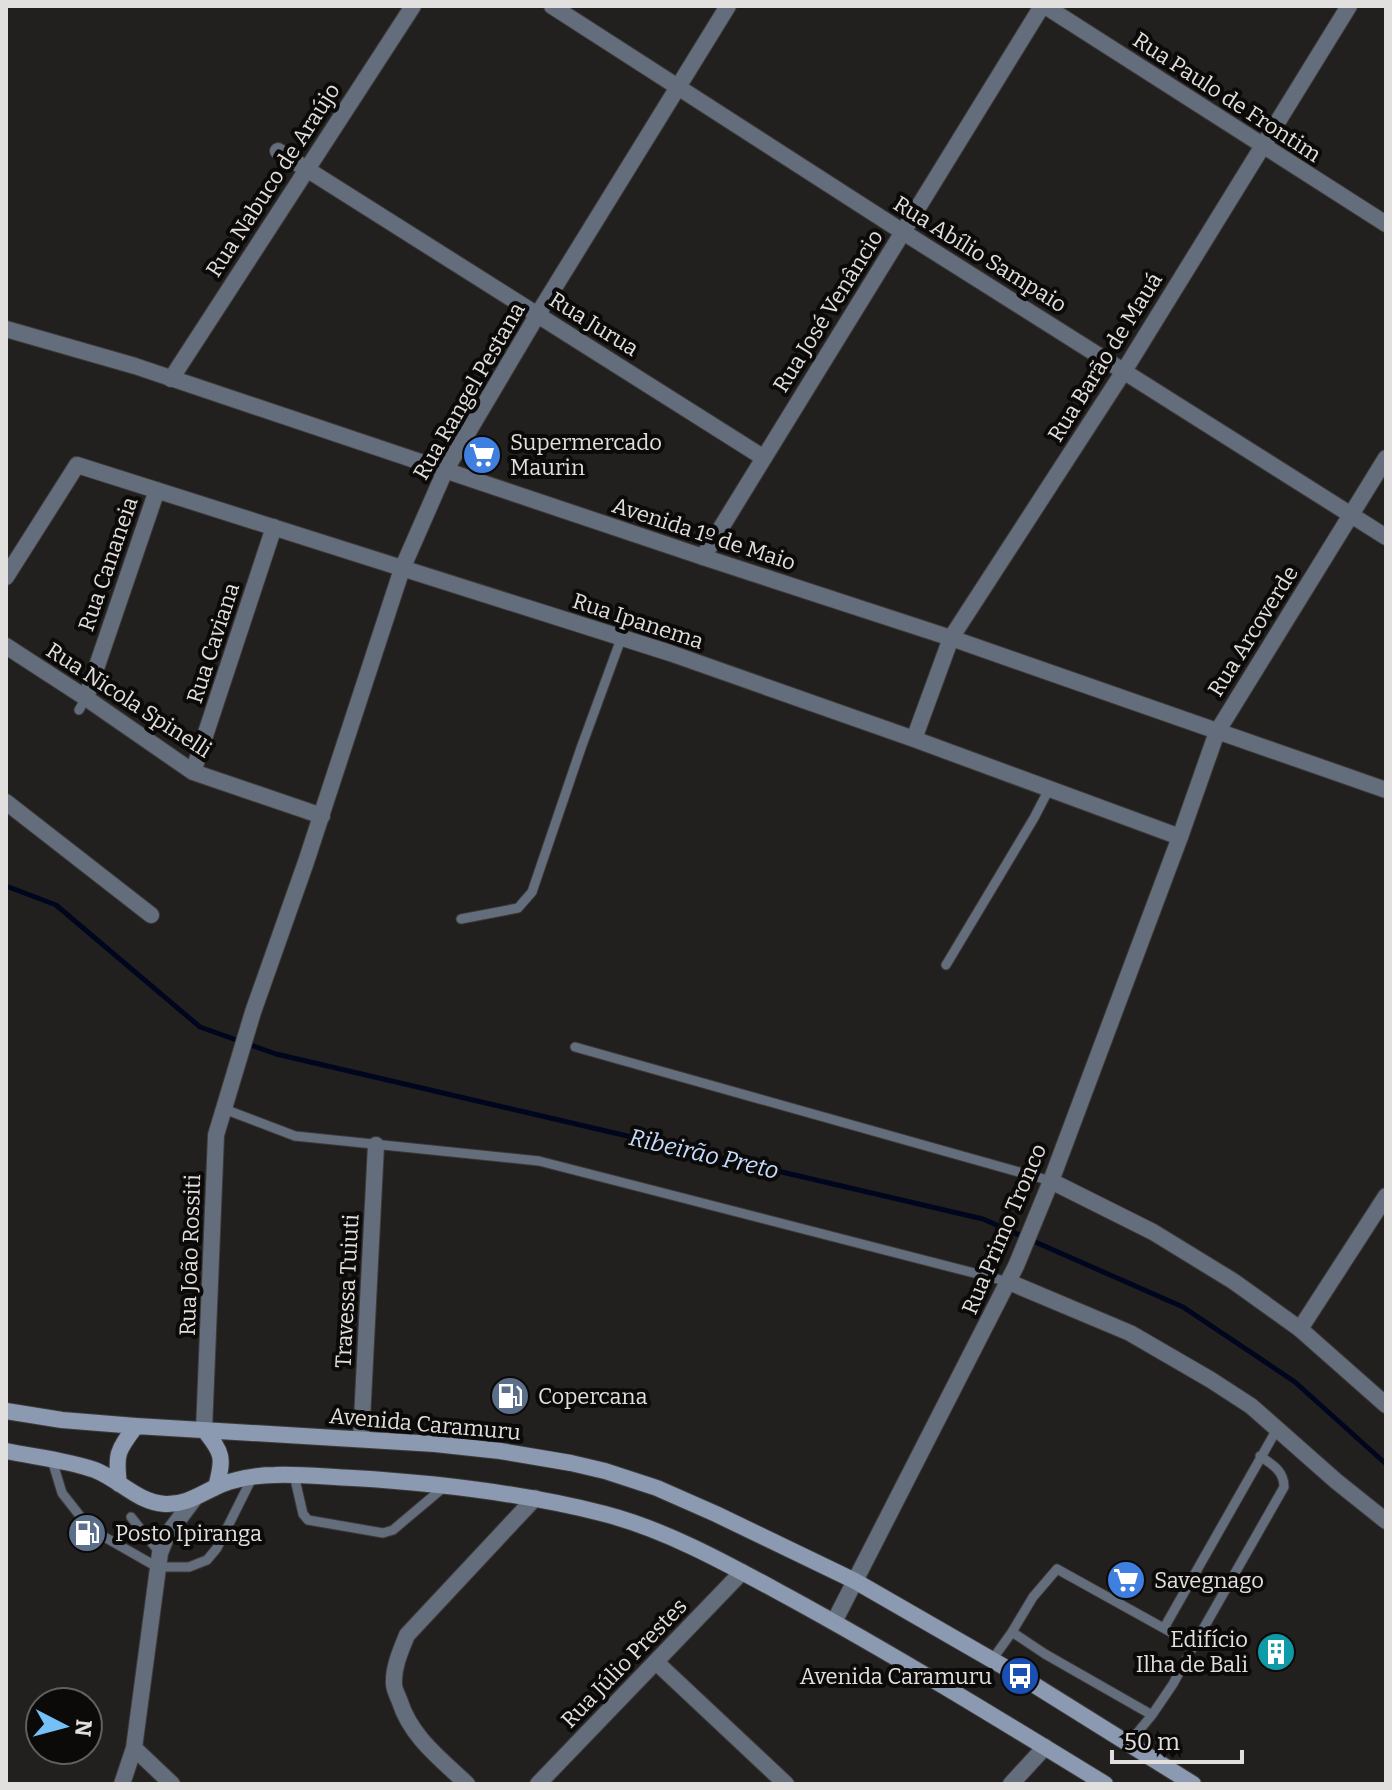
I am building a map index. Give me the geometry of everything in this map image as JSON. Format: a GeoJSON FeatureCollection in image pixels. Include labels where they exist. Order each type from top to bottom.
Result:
{"type":"FeatureCollection","features":[{"type":"Feature","properties":{"kind":"main road","name":"Avenida Caramuru"},"geometry":{"type":"LineString","coordinates":[[6,1411],[62,1420],[136,1426],[435,1444],[500,1451],[605,1471],[657,1488],[855,1581],[992,1660],[1193,1784]]}},
{"type":"Feature","properties":{"kind":"main road"},"geometry":{"type":"LineString","coordinates":[[119,1484],[116,1460],[136,1426]]}},
{"type":"Feature","properties":{"kind":"main road"},"geometry":{"type":"LineString","coordinates":[[204,1430],[222,1456],[216,1487]]}},
{"type":"Feature","properties":{"kind":"main road"},"geometry":{"type":"LineString","coordinates":[[6,1451],[97,1471],[147,1501],[166,1504],[194,1499],[216,1487],[253,1476],[294,1475],[413,1481],[535,1498],[608,1515],[682,1541],[742,1572],[834,1622],[1105,1784]]}},
{"type":"Feature","properties":{"kind":"street","name":"Rua Nabuco de Araújo"},"geometry":{"type":"LineString","coordinates":[[171,379],[413,6]]}},
{"type":"Feature","properties":{"kind":"street","name":"Rua Abílio Sampaio"},"geometry":{"type":"LineString","coordinates":[[552,6],[1386,537]]}},
{"type":"Feature","properties":{"kind":"street","name":"Rua Rangel Pestana"},"geometry":{"type":"LineString","coordinates":[[231,1083],[402,569],[445,471],[728,6]]}},
{"type":"Feature","properties":{"kind":"street","name":"Rua Paulo de Frontim"},"geometry":{"type":"LineString","coordinates":[[1043,6],[1386,224]]}},
{"type":"Feature","properties":{"kind":"street","name":"Rua José Venâncio"},"geometry":{"type":"LineString","coordinates":[[703,557],[1043,6]]}},
{"type":"Feature","properties":{"kind":"street","name":"Rua Barão de Mauá"},"geometry":{"type":"LineString","coordinates":[[914,739],[951,638],[1124,371],[1349,6]]}},
{"type":"Feature","properties":{"kind":"street","name":"Rua Jurua"},"geometry":{"type":"LineString","coordinates":[[278,151],[764,458]]}},
{"type":"Feature","properties":{"kind":"street","name":"Avenida 1º de Maio"},"geometry":{"type":"LineString","coordinates":[[6,329],[80,349],[951,638],[1386,790]]}},
{"type":"Feature","properties":{"kind":"street","name":"Rua Arcoverde"},"geometry":{"type":"LineString","coordinates":[[1180,837],[1217,732],[1386,458]]}},
{"type":"Feature","properties":{"kind":"street","name":"Rua Ipanema"},"geometry":{"type":"LineString","coordinates":[[6,577],[77,465],[670,653],[1180,837]]}},
{"type":"Feature","properties":{"kind":"street","name":"Rua Cananeia"},"geometry":{"type":"LineString","coordinates":[[82,704],[157,490]]}},
{"type":"Feature","properties":{"kind":"street","name":"Rua Caviana"},"geometry":{"type":"LineString","coordinates":[[193,772],[274,527]]}},
{"type":"Feature","properties":{"kind":"street","name":"Rua Nicola Spinelli"},"geometry":{"type":"LineString","coordinates":[[6,646],[82,704],[193,772],[322,816]]}},
{"type":"Feature","properties":{"kind":"street"},"geometry":{"type":"LineString","coordinates":[[6,802],[151,915]]}},
{"type":"Feature","properties":{"kind":"street","name":"Rua Primo Tronco"},"geometry":{"type":"LineString","coordinates":[[834,1622],[1009,1282],[1051,1181],[1180,837]]}},
{"type":"Feature","properties":{"kind":"street","name":"Rua João Rossiti"},"geometry":{"type":"LineString","coordinates":[[204,1430],[216,1135],[231,1083]]}},
{"type":"Feature","properties":{"kind":"street","name":"Travessa Tuiuti"},"geometry":{"type":"LineString","coordinates":[[361,1439],[376,1145]]}},
{"type":"Feature","properties":{"kind":"street"},"geometry":{"type":"LineString","coordinates":[[1051,1181],[1153,1232],[1233,1281],[1300,1329],[1386,1405]]}},
{"type":"Feature","properties":{"kind":"street"},"geometry":{"type":"LineString","coordinates":[[1300,1329],[1386,1196]]}},
{"type":"Feature","properties":{"kind":"street"},"geometry":{"type":"LineString","coordinates":[[1009,1282],[1130,1333],[1211,1380],[1251,1406],[1386,1521]]}},
{"type":"Feature","properties":{"kind":"street"},"geometry":{"type":"LineString","coordinates":[[467,1784],[424,1743],[403,1713],[394,1685],[397,1658],[407,1635],[535,1498]]}},
{"type":"Feature","properties":{"kind":"street"},"geometry":{"type":"LineString","coordinates":[[122,1784],[134,1748],[158,1560],[167,1535],[194,1499]]}},
{"type":"Feature","properties":{"kind":"street","name":"Rua Júlio Prestes"},"geometry":{"type":"LineString","coordinates":[[538,1784],[742,1572]]}},
{"type":"Feature","properties":{"kind":"street"},"geometry":{"type":"LineString","coordinates":[[656,1662],[786,1784]]}},
{"type":"Feature","properties":{"kind":"street"},"geometry":{"type":"LineString","coordinates":[[1011,1784],[1045,1747]]}},
{"type":"Feature","properties":{"kind":"street"},"geometry":{"type":"LineString","coordinates":[[134,1748],[172,1784]]}},
{"type":"Feature","properties":{"kind":"lane"},"geometry":{"type":"LineString","coordinates":[[461,919],[518,908],[532,892],[621,639]]}},
{"type":"Feature","properties":{"kind":"lane"},"geometry":{"type":"LineString","coordinates":[[946,965],[1049,789]]}},
{"type":"Feature","properties":{"kind":"lane"},"geometry":{"type":"LineString","coordinates":[[575,1047],[1051,1181]]}},
{"type":"Feature","properties":{"kind":"lane"},"geometry":{"type":"LineString","coordinates":[[224,1109],[295,1136],[539,1161],[1009,1282]]}},
{"type":"Feature","properties":{"kind":"lane"},"geometry":{"type":"LineString","coordinates":[[1164,1628],[1277,1429]]}},
{"type":"Feature","properties":{"kind":"lane"},"geometry":{"type":"LineString","coordinates":[[1128,1744],[1173,1684],[1284,1487],[1280,1471],[1260,1456]]}},
{"type":"Feature","properties":{"kind":"lane"},"geometry":{"type":"LineString","coordinates":[[52,1460],[62,1493],[84,1521],[101,1535],[158,1560],[189,1567],[207,1560],[217,1548],[253,1476]]}},
{"type":"Feature","properties":{"kind":"lane"},"geometry":{"type":"LineString","coordinates":[[294,1475],[303,1514],[308,1520],[383,1533],[393,1530],[445,1486]]}},
{"type":"Feature","properties":{"kind":"lane"},"geometry":{"type":"LineString","coordinates":[[131,1517],[158,1560]]}},
{"type":"Feature","properties":{"kind":"lane"},"geometry":{"type":"LineString","coordinates":[[992,1660],[1033,1597],[1057,1569],[1194,1645]]}},
{"type":"Feature","properties":{"kind":"lane"},"geometry":{"type":"LineString","coordinates":[[1012,1632],[1152,1715]]}},
{"type":"Feature","properties":{"kind":"waterway","name":"Ribeirão Preto"},"geometry":{"type":"LineString","coordinates":[[6,886],[56,905],[200,1027],[276,1054],[983,1219],[1183,1307],[1295,1382],[1386,1464]]}},
{"type":"Feature","properties":{"kind":"place","name":"Supermercado Maurin"},"geometry":{"type":"Point","coordinates":[482,455]}},
{"type":"Feature","properties":{"kind":"place","name":"Copercana"},"geometry":{"type":"Point","coordinates":[510,1396]}},
{"type":"Feature","properties":{"kind":"place","name":"Posto Ipiranga"},"geometry":{"type":"Point","coordinates":[87,1533]}},
{"type":"Feature","properties":{"kind":"place","name":"Savegnago"},"geometry":{"type":"Point","coordinates":[1126,1580]}},
{"type":"Feature","properties":{"kind":"place","name":"Edifício Ilha de Bali"},"geometry":{"type":"Point","coordinates":[1276,1652]}},
{"type":"Feature","properties":{"kind":"place","name":"Avenida Caramuru"},"geometry":{"type":"Point","coordinates":[1020,1676]}}]}
